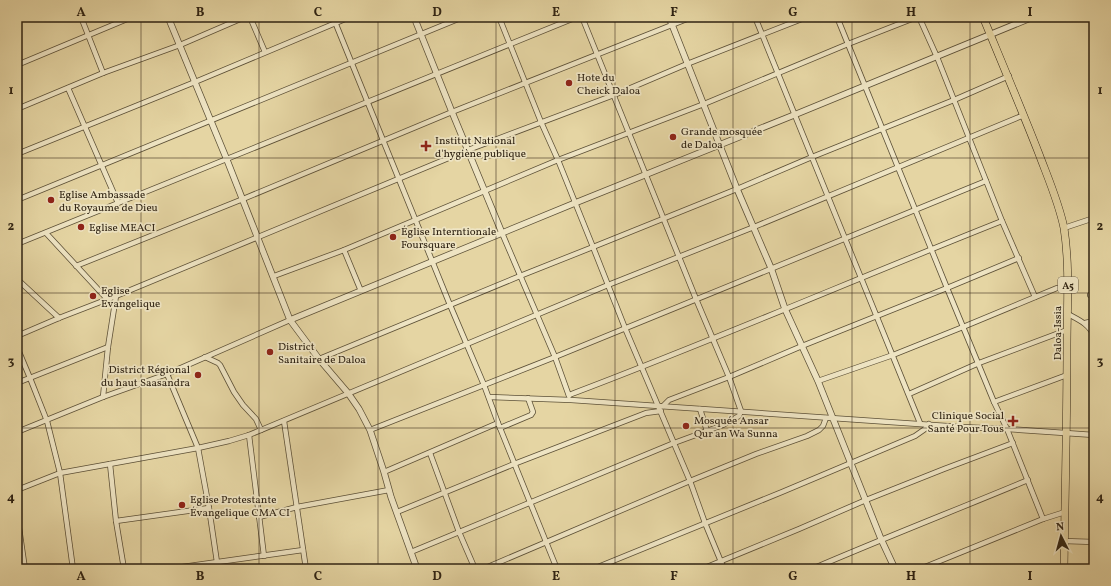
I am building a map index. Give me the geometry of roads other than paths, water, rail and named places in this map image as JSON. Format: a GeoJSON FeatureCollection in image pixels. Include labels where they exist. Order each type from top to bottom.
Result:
{"type":"FeatureCollection","features":[{"type":"Feature","properties":{"kind":"main road","name":"Daloa-Issia"},"geometry":{"type":"LineString","coordinates":[[983,17],[1009,76],[1051,185],[1064,228],[1068,288],[1064,568]]}},
{"type":"Feature","properties":{"kind":"street"},"geometry":{"type":"LineString","coordinates":[[81,17],[103,73]]}},
{"type":"Feature","properties":{"kind":"street"},"geometry":{"type":"LineString","coordinates":[[17,65],[132,17]]}},
{"type":"Feature","properties":{"kind":"street"},"geometry":{"type":"LineString","coordinates":[[168,17],[274,276],[290,320],[319,359],[348,393],[359,409],[370,430],[396,512],[417,569]]}},
{"type":"Feature","properties":{"kind":"street"},"geometry":{"type":"LineString","coordinates":[[17,109],[103,73],[180,45],[245,17]]}},
{"type":"Feature","properties":{"kind":"street"},"geometry":{"type":"LineString","coordinates":[[250,17],[265,52]]}},
{"type":"Feature","properties":{"kind":"street"},"geometry":{"type":"LineString","coordinates":[[333,17],[384,140],[432,262],[489,397],[514,464],[557,569]]}},
{"type":"Feature","properties":{"kind":"street"},"geometry":{"type":"LineString","coordinates":[[17,154],[350,17]]}},
{"type":"Feature","properties":{"kind":"street"},"geometry":{"type":"LineString","coordinates":[[414,17],[502,233],[555,357],[570,397]]}},
{"type":"Feature","properties":{"kind":"street"},"geometry":{"type":"LineString","coordinates":[[17,200],[463,17]]}},
{"type":"Feature","properties":{"kind":"street"},"geometry":{"type":"LineString","coordinates":[[499,17],[625,328],[661,408],[724,569]]}},
{"type":"Feature","properties":{"kind":"street"},"geometry":{"type":"LineString","coordinates":[[17,244],[577,17]]}},
{"type":"Feature","properties":{"kind":"street"},"geometry":{"type":"LineString","coordinates":[[411,552],[674,443],[723,425],[739,416],[741,411],[729,377],[582,17]]}},
{"type":"Feature","properties":{"kind":"street"},"geometry":{"type":"LineString","coordinates":[[669,17],[737,189],[772,268],[785,309],[818,381],[829,418],[850,463],[895,569]]}},
{"type":"Feature","properties":{"kind":"street"},"geometry":{"type":"LineString","coordinates":[[76,266],[452,112],[692,17]]}},
{"type":"Feature","properties":{"kind":"street"},"geometry":{"type":"LineString","coordinates":[[754,17],[920,423]]}},
{"type":"Feature","properties":{"kind":"street"},"geometry":{"type":"LineString","coordinates":[[17,336],[258,238],[468,150],[614,95],[687,64],[806,17]]}},
{"type":"Feature","properties":{"kind":"street"},"geometry":{"type":"LineString","coordinates":[[837,17],[1043,519]]}},
{"type":"Feature","properties":{"kind":"street"},"geometry":{"type":"LineString","coordinates":[[274,276],[344,250],[558,160],[704,104],[848,44],[918,17],[937,57],[1002,221],[1035,297]]}},
{"type":"Feature","properties":{"kind":"street"},"geometry":{"type":"LineString","coordinates":[[17,432],[103,397],[167,374],[290,320],[1033,17]]}},
{"type":"Feature","properties":{"kind":"street"},"geometry":{"type":"LineString","coordinates":[[319,359],[954,100],[1009,76]]}},
{"type":"Feature","properties":{"kind":"street"},"geometry":{"type":"LineString","coordinates":[[68,88],[118,203]]}},
{"type":"Feature","properties":{"kind":"street"},"geometry":{"type":"LineString","coordinates":[[17,490],[60,473],[198,448],[249,435],[608,285],[754,227],[1024,115]]}},
{"type":"Feature","properties":{"kind":"street"},"geometry":{"type":"LineString","coordinates":[[370,430],[555,357],[986,181]]}},
{"type":"Feature","properties":{"kind":"street"},"geometry":{"type":"LineString","coordinates":[[1064,228],[1094,218]]}},
{"type":"Feature","properties":{"kind":"street"},"geometry":{"type":"LineString","coordinates":[[570,397],[1002,221]]}},
{"type":"Feature","properties":{"kind":"street"},"geometry":{"type":"LineString","coordinates":[[46,233],[107,299]]}},
{"type":"Feature","properties":{"kind":"street"},"geometry":{"type":"LineString","coordinates":[[344,250],[361,291]]}},
{"type":"Feature","properties":{"kind":"street"},"geometry":{"type":"LineString","coordinates":[[396,512],[514,464],[661,408],[669,400],[729,377],[1019,258]]}},
{"type":"Feature","properties":{"kind":"street"},"geometry":{"type":"LineString","coordinates":[[17,279],[59,318]]}},
{"type":"Feature","properties":{"kind":"street"},"geometry":{"type":"LineString","coordinates":[[818,381],[893,355],[1057,288],[1068,288]]}},
{"type":"Feature","properties":{"kind":"street"},"geometry":{"type":"LineString","coordinates":[[103,397],[108,347],[116,296]]}},
{"type":"Feature","properties":{"kind":"street"},"geometry":{"type":"LineString","coordinates":[[1068,314],[1085,323],[1091,329],[1094,336]]}},
{"type":"Feature","properties":{"kind":"street"},"geometry":{"type":"LineString","coordinates":[[1085,323],[1094,321]]}},
{"type":"Feature","properties":{"kind":"street"},"geometry":{"type":"LineString","coordinates":[[909,394],[979,363],[1067,330]]}},
{"type":"Feature","properties":{"kind":"street"},"geometry":{"type":"LineString","coordinates":[[17,347],[46,421],[60,473],[73,569]]}},
{"type":"Feature","properties":{"kind":"street"},"geometry":{"type":"LineString","coordinates":[[17,383],[108,347]]}},
{"type":"Feature","properties":{"kind":"street"},"geometry":{"type":"LineString","coordinates":[[205,357],[218,363],[234,392],[243,405],[256,419],[262,430]]}},
{"type":"Feature","properties":{"kind":"street"},"geometry":{"type":"LineString","coordinates":[[167,374],[198,448],[218,569]]}},
{"type":"Feature","properties":{"kind":"street"},"geometry":{"type":"LineString","coordinates":[[994,402],[1067,375]]}},
{"type":"Feature","properties":{"kind":"street"},"geometry":{"type":"LineString","coordinates":[[489,397],[570,397],[661,408],[741,411],[1094,435]]}},
{"type":"Feature","properties":{"kind":"street"},"geometry":{"type":"LineString","coordinates":[[384,472],[499,425],[531,415],[533,412],[528,398]]}},
{"type":"Feature","properties":{"kind":"street"},"geometry":{"type":"LineString","coordinates":[[700,409],[707,431]]}},
{"type":"Feature","properties":{"kind":"street"},"geometry":{"type":"LineString","coordinates":[[483,569],[690,481],[756,454],[807,436],[819,430],[829,418]]}},
{"type":"Feature","properties":{"kind":"street"},"geometry":{"type":"LineString","coordinates":[[284,421],[306,569]]}},
{"type":"Feature","properties":{"kind":"street"},"geometry":{"type":"LineString","coordinates":[[592,569],[920,433],[925,430],[929,424]]}},
{"type":"Feature","properties":{"kind":"street"},"geometry":{"type":"LineString","coordinates":[[249,435],[264,556]]}},
{"type":"Feature","properties":{"kind":"street"},"geometry":{"type":"LineString","coordinates":[[702,569],[866,500],[944,469],[1013,444]]}},
{"type":"Feature","properties":{"kind":"street"},"geometry":{"type":"LineString","coordinates":[[430,453],[474,569]]}},
{"type":"Feature","properties":{"kind":"street"},"geometry":{"type":"LineString","coordinates":[[110,464],[116,522],[124,569]]}},
{"type":"Feature","properties":{"kind":"street"},"geometry":{"type":"LineString","coordinates":[[812,569],[1028,480]]}},
{"type":"Feature","properties":{"kind":"street"},"geometry":{"type":"LineString","coordinates":[[259,517],[297,507],[389,490]]}},
{"type":"Feature","properties":{"kind":"street"},"geometry":{"type":"LineString","coordinates":[[116,522],[209,508]]}},
{"type":"Feature","properties":{"kind":"street"},"geometry":{"type":"LineString","coordinates":[[920,569],[1043,519],[1065,512]]}},
{"type":"Feature","properties":{"kind":"street"},"geometry":{"type":"LineString","coordinates":[[17,514],[25,569]]}},
{"type":"Feature","properties":{"kind":"street"},"geometry":{"type":"LineString","coordinates":[[1064,541],[1094,542]]}},
{"type":"Feature","properties":{"kind":"street"},"geometry":{"type":"LineString","coordinates":[[168,569],[303,550]]}},
{"type":"Feature","properties":{"kind":"street"},"geometry":{"type":"LineString","coordinates":[[1040,569],[1064,568]]}},
{"type":"Feature","properties":{"kind":"place","name":"Hote du Cheick Daloa"},"geometry":{"type":"Point","coordinates":[569,83]}},
{"type":"Feature","properties":{"kind":"place","name":"Grande mosquée de Daloa"},"geometry":{"type":"Point","coordinates":[673,137]}},
{"type":"Feature","properties":{"kind":"place","name":"Institut National d'hygiène publique"},"geometry":{"type":"Point","coordinates":[426,146]}},
{"type":"Feature","properties":{"kind":"place","name":"Eglise Ambassade du Royaume de Dieu"},"geometry":{"type":"Point","coordinates":[51,200]}},
{"type":"Feature","properties":{"kind":"place","name":"Eglise MEACI"},"geometry":{"type":"Point","coordinates":[81,227]}},
{"type":"Feature","properties":{"kind":"place","name":"Église Interntionale Foursquare"},"geometry":{"type":"Point","coordinates":[393,237]}},
{"type":"Feature","properties":{"kind":"place","name":"Eglise Evangelique"},"geometry":{"type":"Point","coordinates":[93,296]}},
{"type":"Feature","properties":{"kind":"place","name":"District Sanitaire de Daloa"},"geometry":{"type":"Point","coordinates":[270,352]}},
{"type":"Feature","properties":{"kind":"place","name":"District Régional du haut Saasandra"},"geometry":{"type":"Point","coordinates":[198,375]}},
{"type":"Feature","properties":{"kind":"place","name":"Clinique Social Santé Pour Tous"},"geometry":{"type":"Point","coordinates":[1013,421]}},
{"type":"Feature","properties":{"kind":"place","name":"Mosquée Ansar Qur an Wa Sunna"},"geometry":{"type":"Point","coordinates":[686,426]}},
{"type":"Feature","properties":{"kind":"place","name":"Eglise Protestante Évangelique CMA CI"},"geometry":{"type":"Point","coordinates":[182,505]}}]}
